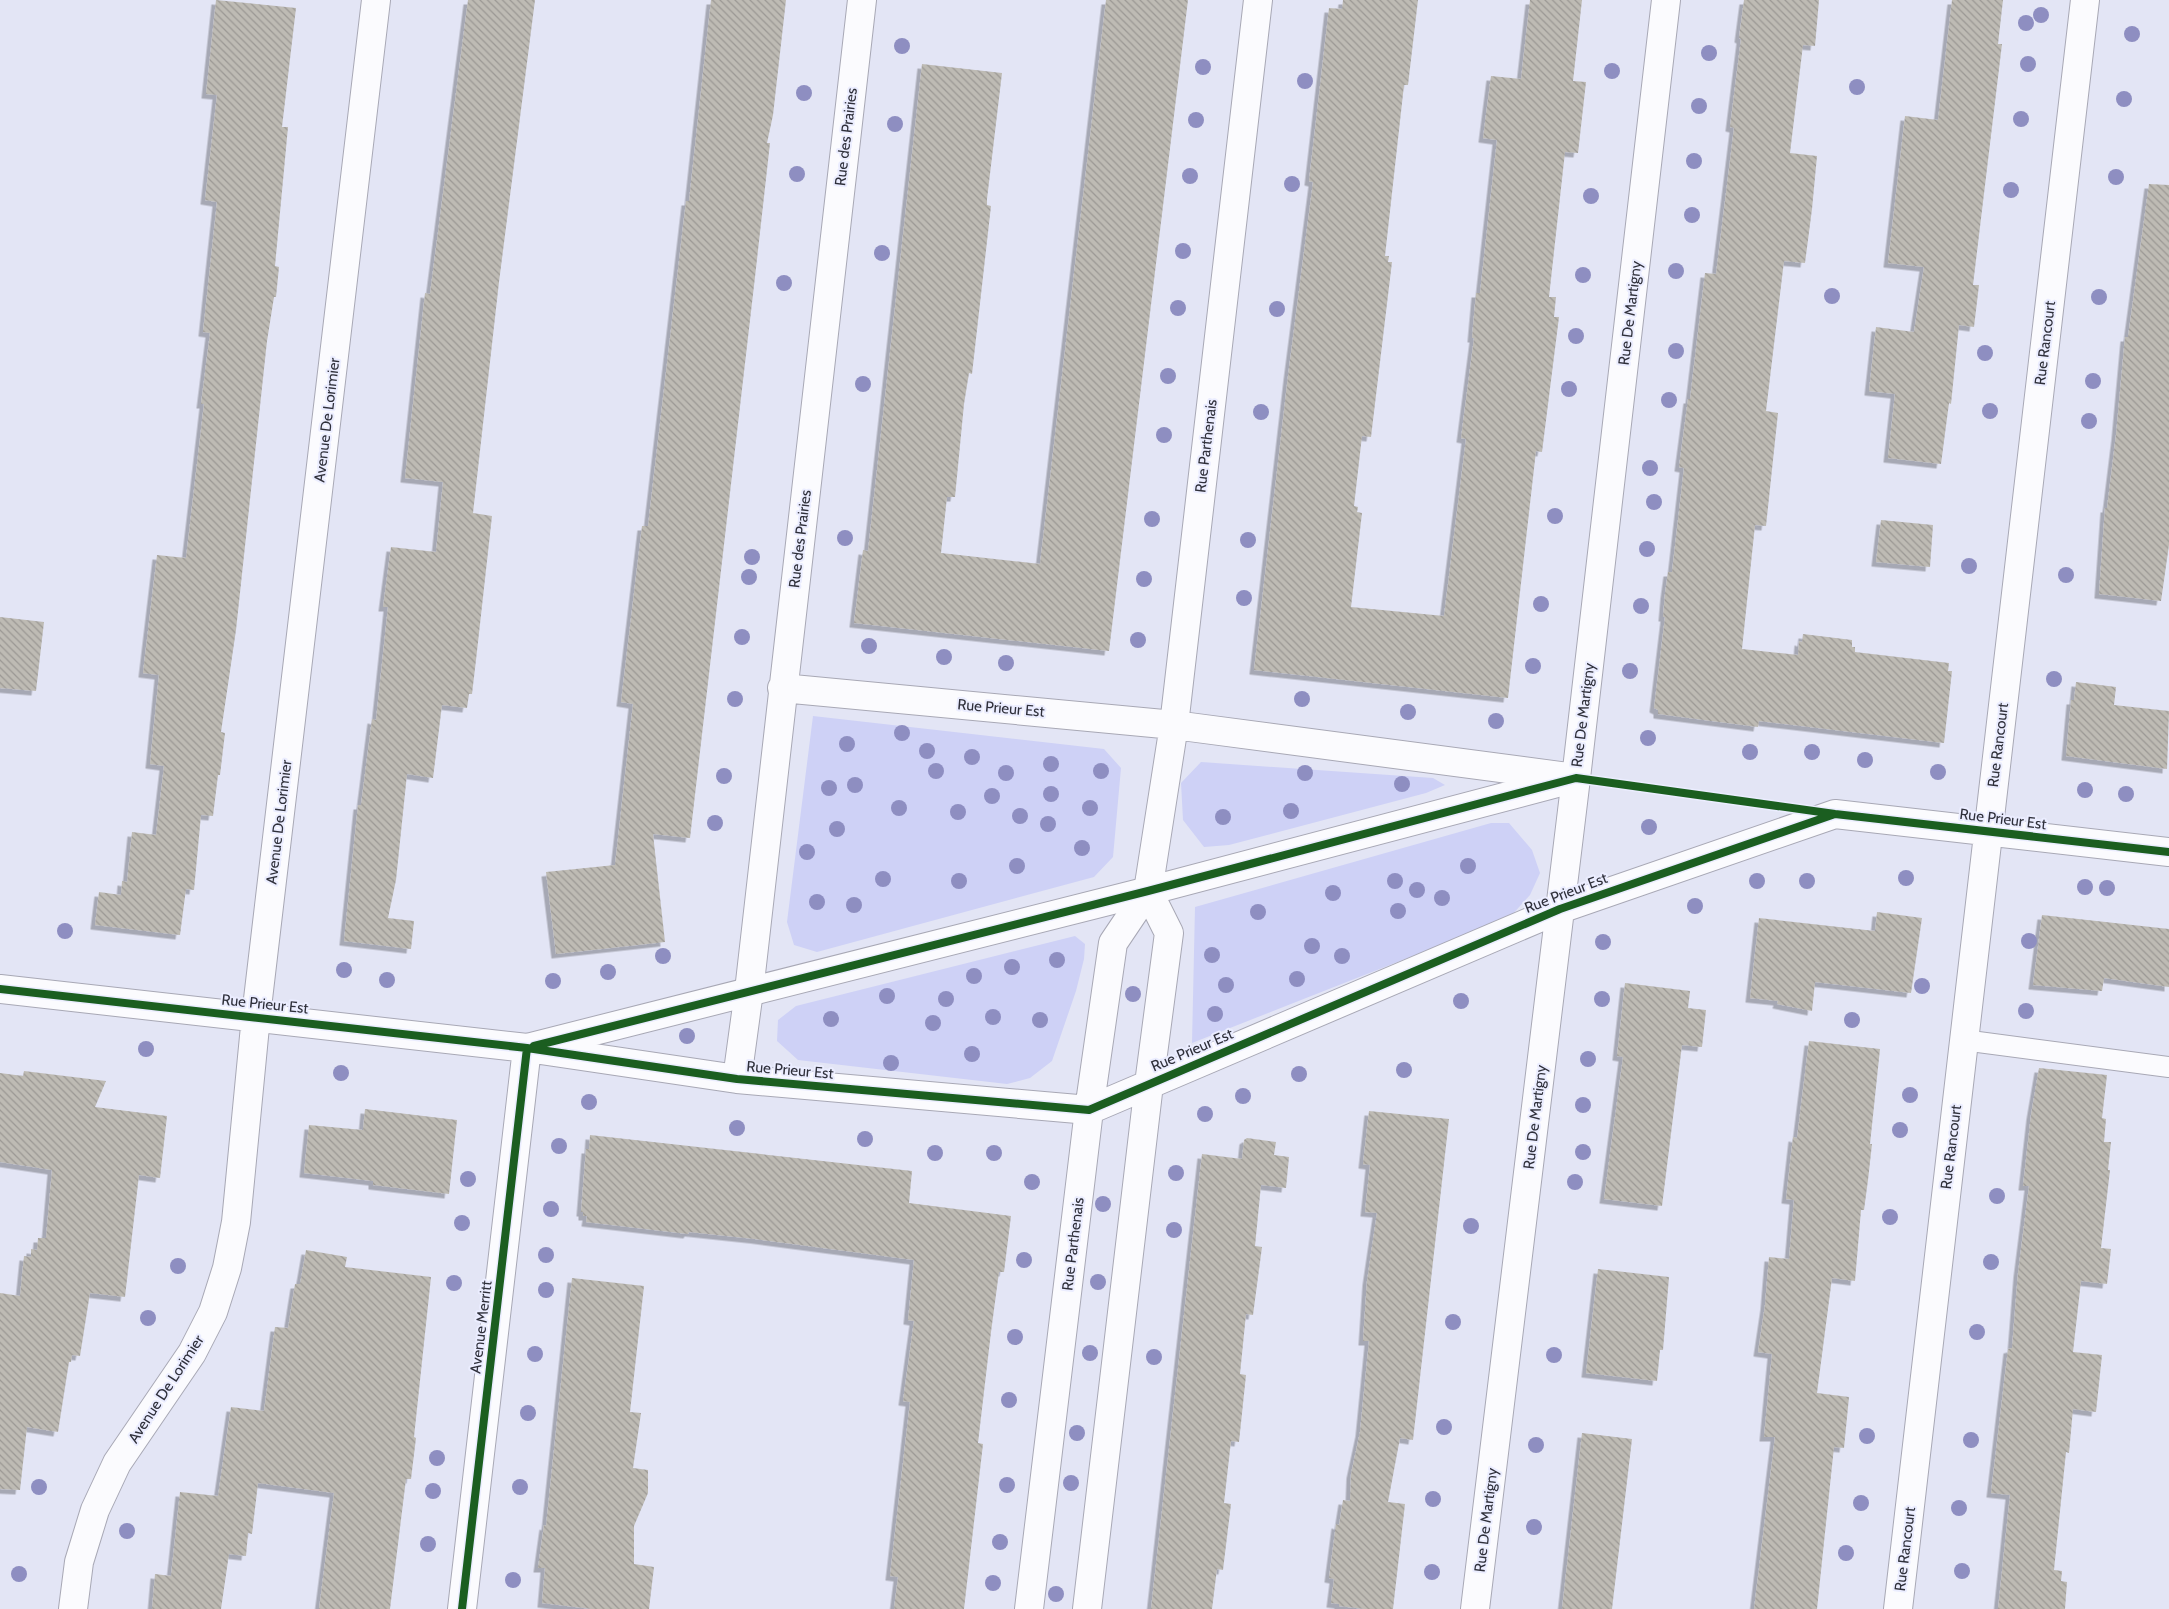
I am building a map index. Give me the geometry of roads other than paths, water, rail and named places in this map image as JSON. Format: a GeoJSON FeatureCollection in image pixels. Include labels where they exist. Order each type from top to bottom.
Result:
{"type":"FeatureCollection","features":[{"type":"Feature","properties":{"kind":"street","name":"Avenue De Lorimier"},"geometry":{"type":"LineString","coordinates":[[73,1609],[79,1562],[95,1510],[117,1463],[192,1353],[213,1312],[227,1268],[236,1222],[256,1016],[376,0]]}},
{"type":"Feature","properties":{"kind":"street","name":"Rue des Prairies"},"geometry":{"type":"LineString","coordinates":[[737,1079],[750,991],[782,688],[862,0]]}},
{"type":"Feature","properties":{"kind":"street","name":"Rue Parthenais"},"geometry":{"type":"LineString","coordinates":[[1029,1609],[1089,1110],[1114,943],[1148,891],[1174,725],[1258,0]]}},
{"type":"Feature","properties":{"kind":"street","name":"Rue De Martigny"},"geometry":{"type":"LineString","coordinates":[[1475,1609],[1576,778],[1666,0]]}},
{"type":"Feature","properties":{"kind":"street","name":"Rue Rancourt"},"geometry":{"type":"LineString","coordinates":[[1898,1609],[2085,0]]}},
{"type":"Feature","properties":{"kind":"street","name":"Rue Prieur Est"},"geometry":{"type":"LineString","coordinates":[[782,688],[1174,725],[1576,778]]}},
{"type":"Feature","properties":{"kind":"street","name":"Rue Prieur Est"},"geometry":{"type":"LineString","coordinates":[[527,1048],[1148,891],[1576,778]]}},
{"type":"Feature","properties":{"kind":"street","name":"Rue Prieur Est"},"geometry":{"type":"LineString","coordinates":[[0,989],[256,1016],[527,1048],[737,1079],[1089,1110],[1560,908],[1834,814],[2169,852]]}},
{"type":"Feature","properties":{"kind":"street"},"geometry":{"type":"LineString","coordinates":[[1087,1609],[1148,1084],[1169,933],[1148,891]]}},
{"type":"Feature","properties":{"kind":"street","name":"Avenue Merritt"},"geometry":{"type":"LineString","coordinates":[[462,1609],[527,1048]]}},
{"type":"Feature","properties":{"kind":"lane"},"geometry":{"type":"LineString","coordinates":[[1963,1040],[2169,1066]]}}]}
